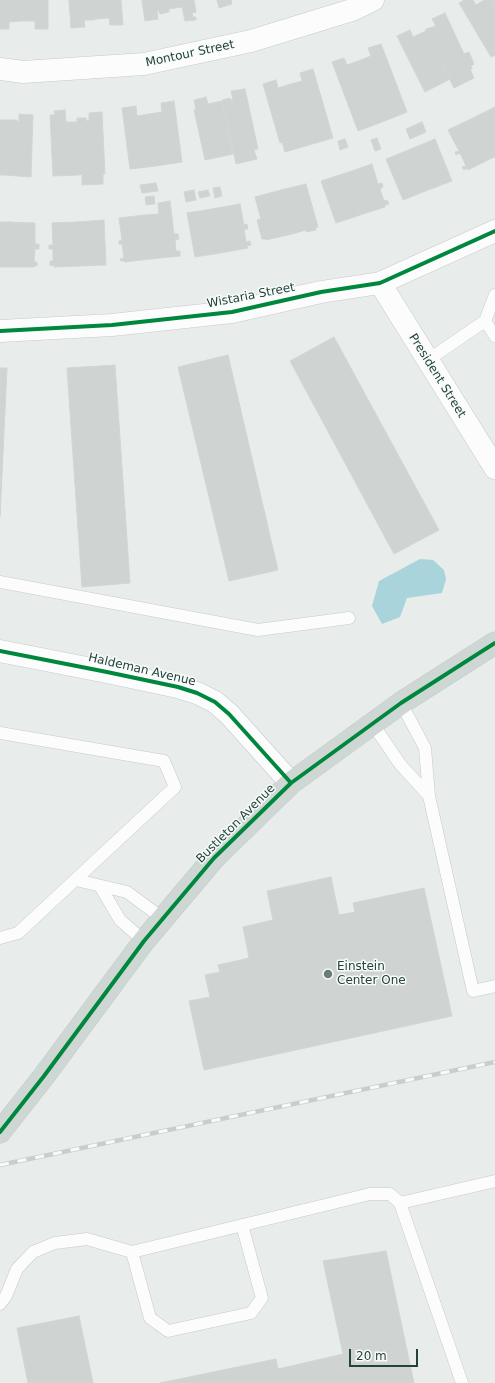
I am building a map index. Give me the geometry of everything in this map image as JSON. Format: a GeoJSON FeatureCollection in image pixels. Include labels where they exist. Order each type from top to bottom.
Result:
{"type":"FeatureCollection","features":[{"type":"Feature","properties":{"kind":"main road","name":"Bustleton Avenue"},"geometry":{"type":"LineString","coordinates":[[0,1132],[44,1076],[144,941],[214,858],[291,783],[401,703],[495,643]]}},
{"type":"Feature","properties":{"kind":"street","name":"Montour Street"},"geometry":{"type":"LineString","coordinates":[[0,68],[23,72],[144,64],[251,41],[352,10],[374,0]]}},
{"type":"Feature","properties":{"kind":"street","name":"Wistaria Street"},"geometry":{"type":"LineString","coordinates":[[0,331],[112,325],[232,312],[321,292],[380,283],[495,231]]}},
{"type":"Feature","properties":{"kind":"street","name":"President Street"},"geometry":{"type":"LineString","coordinates":[[380,283],[495,468]]}},
{"type":"Feature","properties":{"kind":"street","name":"Haldeman Avenue"},"geometry":{"type":"LineString","coordinates":[[0,651],[198,692],[215,702],[229,714],[291,783]]}},
{"type":"Feature","properties":{"kind":"lane"},"geometry":{"type":"LineString","coordinates":[[428,360],[486,321],[495,295]]}},
{"type":"Feature","properties":{"kind":"lane"},"geometry":{"type":"LineString","coordinates":[[486,321],[495,336]]}},
{"type":"Feature","properties":{"kind":"lane"},"geometry":{"type":"LineString","coordinates":[[0,582],[258,630],[349,618]]}},
{"type":"Feature","properties":{"kind":"lane"},"geometry":{"type":"LineString","coordinates":[[401,703],[425,748],[429,796],[473,991],[495,986]]}},
{"type":"Feature","properties":{"kind":"lane"},"geometry":{"type":"LineString","coordinates":[[372,723],[400,764],[429,796]]}},
{"type":"Feature","properties":{"kind":"lane"},"geometry":{"type":"LineString","coordinates":[[0,733],[164,761],[175,787],[18,933],[0,938]]}},
{"type":"Feature","properties":{"kind":"lane"},"geometry":{"type":"LineString","coordinates":[[76,880],[127,892],[162,918]]}},
{"type":"Feature","properties":{"kind":"lane"},"geometry":{"type":"LineString","coordinates":[[100,886],[120,920],[144,941]]}},
{"type":"Feature","properties":{"kind":"lane"},"geometry":{"type":"LineString","coordinates":[[400,1203],[495,1181]]}},
{"type":"Feature","properties":{"kind":"lane"},"geometry":{"type":"LineString","coordinates":[[0,1304],[6,1296],[17,1269],[33,1252],[55,1243],[87,1239],[132,1252],[370,1194],[390,1194],[400,1203],[462,1383]]}},
{"type":"Feature","properties":{"kind":"lane"},"geometry":{"type":"LineString","coordinates":[[132,1252],[150,1318],[168,1332],[251,1313],[262,1298],[242,1225]]}},
{"type":"Feature","properties":{"kind":"water"},"geometry":{"type":"Polygon","coordinates":[[[420,559],[433,560],[444,570],[446,579],[442,593],[407,598],[400,617],[382,624],[372,606],[379,581],[420,559]]]}},
{"type":"Feature","properties":{"kind":"building"},"geometry":{"type":"Polygon","coordinates":[[[0,0],[21,0],[22,21],[9,22],[9,29],[0,29],[0,0]]]}},
{"type":"Feature","properties":{"kind":"building"},"geometry":{"type":"Polygon","coordinates":[[[21,0],[48,0],[48,29],[35,29],[35,21],[22,21],[21,0]]]}},
{"type":"Feature","properties":{"kind":"building"},"geometry":{"type":"Polygon","coordinates":[[[69,0],[94,0],[95,20],[84,20],[85,27],[71,28],[69,0]]]}},
{"type":"Feature","properties":{"kind":"building"},"geometry":{"type":"Polygon","coordinates":[[[94,0],[121,0],[123,25],[110,25],[109,18],[95,19],[94,0]]]}},
{"type":"Feature","properties":{"kind":"building"},"geometry":{"type":"Polygon","coordinates":[[[142,0],[168,0],[169,12],[160,14],[159,11],[157,11],[158,19],[145,21],[142,0]]]}},
{"type":"Feature","properties":{"kind":"building"},"geometry":{"type":"Polygon","coordinates":[[[168,0],[194,0],[196,12],[192,13],[193,17],[196,17],[196,20],[185,21],[182,7],[169,9],[168,0]]]}},
{"type":"Feature","properties":{"kind":"building"},"geometry":{"type":"Polygon","coordinates":[[[217,0],[231,0],[232,4],[219,8],[217,0]]]}},
{"type":"Feature","properties":{"kind":"building"},"geometry":{"type":"Polygon","coordinates":[[[464,0],[473,0],[476,5],[484,0],[489,0],[495,11],[495,55],[491,57],[459,3],[464,0]]]}},
{"type":"Feature","properties":{"kind":"building"},"geometry":{"type":"Polygon","coordinates":[[[489,0],[495,0],[495,11],[489,0]]]}},
{"type":"Feature","properties":{"kind":"building"},"geometry":{"type":"Polygon","coordinates":[[[445,13],[464,54],[469,52],[474,64],[471,66],[472,69],[470,69],[474,78],[454,88],[426,31],[426,29],[436,26],[432,19],[445,13]]]}},
{"type":"Feature","properties":{"kind":"building"},"geometry":{"type":"Polygon","coordinates":[[[410,30],[413,37],[426,31],[450,79],[425,92],[397,36],[410,30]]]}},
{"type":"Feature","properties":{"kind":"building"},"geometry":{"type":"Polygon","coordinates":[[[381,44],[407,112],[382,122],[358,61],[371,56],[368,48],[381,44]]]}},
{"type":"Feature","properties":{"kind":"building"},"geometry":{"type":"Polygon","coordinates":[[[344,58],[347,65],[358,61],[382,122],[358,131],[332,62],[344,58]]]}},
{"type":"Feature","properties":{"kind":"building"},"geometry":{"type":"Polygon","coordinates":[[[313,69],[333,138],[309,145],[291,84],[302,81],[300,73],[313,69]]]}},
{"type":"Feature","properties":{"kind":"building"},"geometry":{"type":"Polygon","coordinates":[[[276,80],[278,88],[291,84],[309,145],[285,152],[282,142],[280,143],[263,84],[276,80]]]}},
{"type":"Feature","properties":{"kind":"building"},"geometry":{"type":"Polygon","coordinates":[[[245,89],[258,149],[254,150],[257,159],[236,164],[222,100],[230,98],[233,100],[231,91],[245,89]]]}},
{"type":"Feature","properties":{"kind":"building"},"geometry":{"type":"Polygon","coordinates":[[[206,97],[208,104],[222,101],[233,154],[205,160],[194,110],[196,109],[194,100],[206,97]]]}},
{"type":"Feature","properties":{"kind":"building"},"geometry":{"type":"Polygon","coordinates":[[[174,101],[182,162],[156,166],[149,114],[162,112],[161,103],[174,101]]]}},
{"type":"Feature","properties":{"kind":"building"},"geometry":{"type":"Polygon","coordinates":[[[136,106],[137,116],[149,114],[156,166],[130,169],[122,108],[136,106]]]}},
{"type":"Feature","properties":{"kind":"building"},"geometry":{"type":"Polygon","coordinates":[[[495,107],[495,157],[492,158],[473,118],[495,107]]]}},
{"type":"Feature","properties":{"kind":"building"},"geometry":{"type":"Polygon","coordinates":[[[65,110],[66,122],[77,122],[79,175],[53,176],[50,115],[55,115],[54,111],[65,110]]]}},
{"type":"Feature","properties":{"kind":"building"},"geometry":{"type":"Polygon","coordinates":[[[102,112],[105,174],[103,174],[103,184],[82,185],[82,174],[79,175],[77,118],[86,118],[87,121],[89,121],[89,113],[102,112]]]}},
{"type":"Feature","properties":{"kind":"building"},"geometry":{"type":"Polygon","coordinates":[[[19,114],[33,115],[31,177],[5,175],[7,120],[17,120],[17,122],[19,122],[19,114]]]}},
{"type":"Feature","properties":{"kind":"building"},"geometry":{"type":"Polygon","coordinates":[[[473,118],[492,158],[468,170],[467,168],[464,170],[462,167],[466,166],[460,153],[456,155],[455,152],[459,151],[448,130],[473,118]]]}},
{"type":"Feature","properties":{"kind":"building"},"geometry":{"type":"Polygon","coordinates":[[[0,120],[7,120],[5,175],[0,175],[0,120]]]}},
{"type":"Feature","properties":{"kind":"building"},"geometry":{"type":"Polygon","coordinates":[[[422,122],[426,132],[410,139],[406,129],[422,122]]]}},
{"type":"Feature","properties":{"kind":"building"},"geometry":{"type":"Polygon","coordinates":[[[377,138],[381,149],[375,151],[371,140],[377,138]]]}},
{"type":"Feature","properties":{"kind":"building"},"geometry":{"type":"Polygon","coordinates":[[[345,139],[348,147],[340,150],[338,141],[345,139]]]}},
{"type":"Feature","properties":{"kind":"building"},"geometry":{"type":"Polygon","coordinates":[[[435,139],[452,181],[428,190],[411,149],[435,139]]]}},
{"type":"Feature","properties":{"kind":"building"},"geometry":{"type":"Polygon","coordinates":[[[411,149],[428,190],[403,200],[386,159],[411,149]]]}},
{"type":"Feature","properties":{"kind":"building"},"geometry":{"type":"Polygon","coordinates":[[[372,164],[378,184],[382,183],[383,187],[380,189],[384,201],[387,200],[389,204],[385,205],[385,207],[360,215],[346,173],[372,164]]]}},
{"type":"Feature","properties":{"kind":"building"},"geometry":{"type":"Polygon","coordinates":[[[346,173],[360,215],[336,223],[321,181],[346,173]]]}},
{"type":"Feature","properties":{"kind":"building"},"geometry":{"type":"Polygon","coordinates":[[[156,183],[158,191],[142,193],[140,185],[156,183]]]}},
{"type":"Feature","properties":{"kind":"building"},"geometry":{"type":"Polygon","coordinates":[[[306,184],[318,227],[315,228],[316,230],[306,232],[306,230],[292,234],[281,190],[306,184]]]}},
{"type":"Feature","properties":{"kind":"building"},"geometry":{"type":"Polygon","coordinates":[[[220,187],[222,196],[215,198],[213,188],[220,187]]]}},
{"type":"Feature","properties":{"kind":"building"},"geometry":{"type":"Polygon","coordinates":[[[194,190],[196,200],[186,202],[184,192],[194,190]]]}},
{"type":"Feature","properties":{"kind":"building"},"geometry":{"type":"Polygon","coordinates":[[[208,190],[210,196],[200,198],[198,192],[208,190]]]}},
{"type":"Feature","properties":{"kind":"building"},"geometry":{"type":"Polygon","coordinates":[[[281,190],[292,234],[266,240],[262,239],[257,220],[261,219],[255,197],[281,190]]]}},
{"type":"Feature","properties":{"kind":"building"},"geometry":{"type":"Polygon","coordinates":[[[154,196],[155,204],[146,205],[145,197],[154,196]]]}},
{"type":"Feature","properties":{"kind":"building"},"geometry":{"type":"Polygon","coordinates":[[[170,201],[174,234],[178,234],[179,239],[175,240],[176,251],[180,251],[180,256],[150,259],[145,215],[159,214],[158,203],[170,201]]]}},
{"type":"Feature","properties":{"kind":"building"},"geometry":{"type":"Polygon","coordinates":[[[240,204],[244,225],[247,224],[248,229],[244,229],[246,242],[250,241],[251,245],[247,246],[248,248],[220,253],[212,209],[240,204]]]}},
{"type":"Feature","properties":{"kind":"building"},"geometry":{"type":"Polygon","coordinates":[[[212,209],[220,253],[195,257],[187,213],[212,209]]]}},
{"type":"Feature","properties":{"kind":"building"},"geometry":{"type":"Polygon","coordinates":[[[145,215],[150,259],[125,262],[121,261],[120,259],[124,258],[122,244],[119,244],[119,241],[122,240],[119,218],[145,215]]]}},
{"type":"Feature","properties":{"kind":"building"},"geometry":{"type":"Polygon","coordinates":[[[104,220],[106,265],[80,266],[77,222],[104,220]]]}},
{"type":"Feature","properties":{"kind":"building"},"geometry":{"type":"Polygon","coordinates":[[[0,222],[9,222],[8,267],[0,267],[0,222]]]}},
{"type":"Feature","properties":{"kind":"building"},"geometry":{"type":"Polygon","coordinates":[[[9,222],[35,223],[35,244],[39,244],[39,249],[35,249],[34,262],[37,262],[37,266],[8,267],[9,222]]]}},
{"type":"Feature","properties":{"kind":"building"},"geometry":{"type":"Polygon","coordinates":[[[77,222],[80,266],[50,266],[50,261],[53,261],[53,249],[49,249],[49,245],[53,245],[52,223],[77,222]]]}},
{"type":"Feature","properties":{"kind":"building"},"geometry":{"type":"Polygon","coordinates":[[[334,337],[439,530],[394,554],[290,361],[334,337]]]}},
{"type":"Feature","properties":{"kind":"building"},"geometry":{"type":"Polygon","coordinates":[[[228,355],[278,570],[229,581],[178,367],[228,355]]]}},
{"type":"Feature","properties":{"kind":"building"},"geometry":{"type":"Polygon","coordinates":[[[115,365],[130,583],[82,587],[67,368],[115,365]]]}},
{"type":"Feature","properties":{"kind":"building"},"geometry":{"type":"Polygon","coordinates":[[[0,368],[7,368],[0,517],[0,368]]]}},
{"type":"Feature","properties":{"kind":"building","name":"Einstein Center One"},"geometry":{"type":"Polygon","coordinates":[[[331,877],[339,915],[355,912],[353,903],[424,888],[452,1016],[204,1070],[189,1001],[210,997],[205,975],[220,972],[218,965],[249,958],[243,927],[273,920],[267,891],[331,877]]]}},
{"type":"Feature","properties":{"kind":"building"},"geometry":{"type":"Polygon","coordinates":[[[386,1251],[414,1383],[160,1383],[276,1359],[278,1369],[343,1354],[323,1261],[386,1251]]]}},
{"type":"Feature","properties":{"kind":"building"},"geometry":{"type":"Polygon","coordinates":[[[79,1316],[93,1383],[28,1383],[17,1328],[79,1316]]]}},
{"type":"Feature","properties":{"kind":"railway"},"geometry":{"type":"LineString","coordinates":[[0,1165],[495,1062]]}},
{"type":"Feature","properties":{"kind":"cycle path"},"geometry":{"type":"LineString","coordinates":[[0,331],[112,325],[232,312],[321,292],[380,283],[495,231]]}},
{"type":"Feature","properties":{"kind":"cycle path"},"geometry":{"type":"LineString","coordinates":[[0,1132],[44,1076],[144,941],[214,858],[291,783],[401,703],[495,643]]}},
{"type":"Feature","properties":{"kind":"cycle path"},"geometry":{"type":"LineString","coordinates":[[0,651],[178,687],[197,693],[215,702],[229,714],[291,783]]}},
{"type":"Feature","properties":{"kind":"place","name":"Einstein Center One"},"geometry":{"type":"Point","coordinates":[328,974]}}]}
